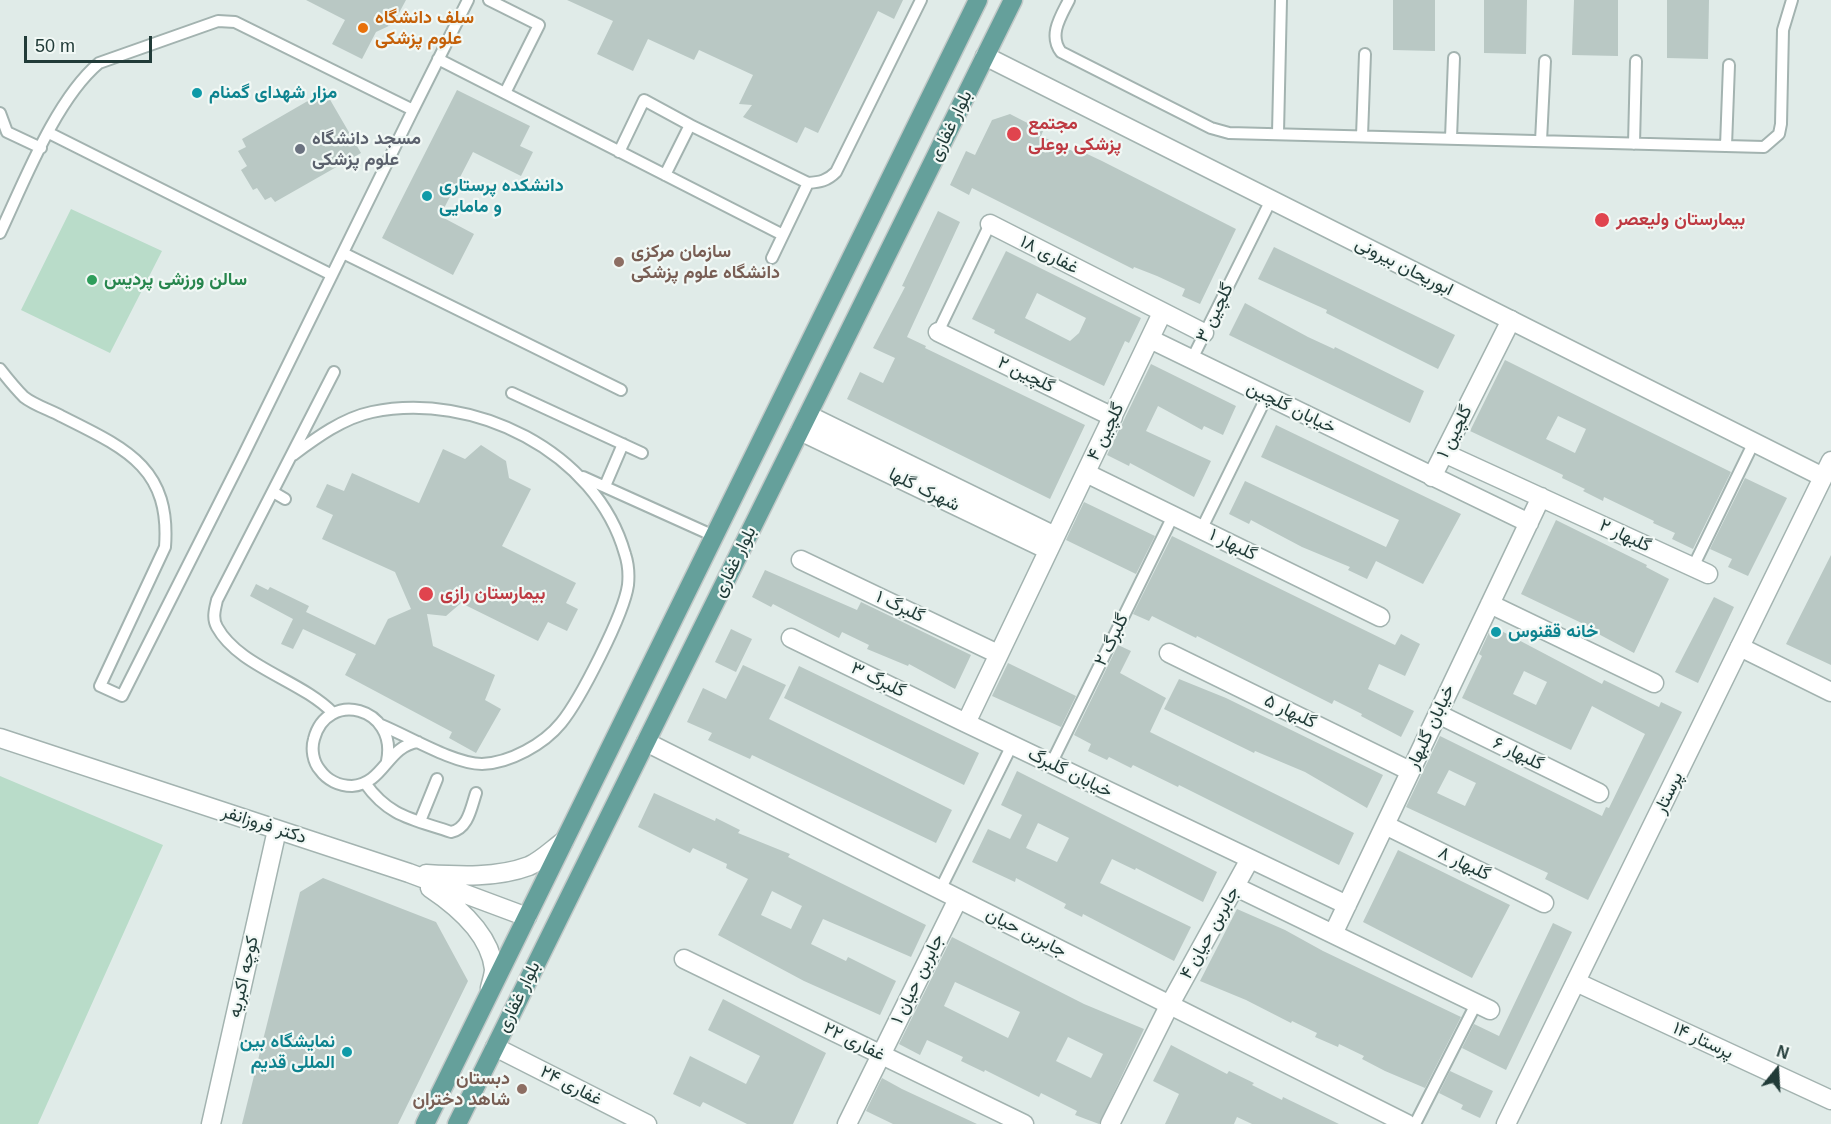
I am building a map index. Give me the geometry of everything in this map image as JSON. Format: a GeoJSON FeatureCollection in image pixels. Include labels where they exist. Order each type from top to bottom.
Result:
{"type":"FeatureCollection","features":[{"type":"Feature","properties":{"kind":"main road","name":"بلوار غفاری"},"geometry":{"type":"LineString","coordinates":[[425,1124],[978,0]]}},
{"type":"Feature","properties":{"kind":"main road","name":"بلوار غفاری"},"geometry":{"type":"LineString","coordinates":[[457,1124],[1013,0]]}},
{"type":"Feature","properties":{"kind":"street","name":"ابوریحان بیرونی"},"geometry":{"type":"LineString","coordinates":[[986,56],[1754,442],[1827,469]]}},
{"type":"Feature","properties":{"kind":"street","name":"غفاری ۱۸"},"geometry":{"type":"LineString","coordinates":[[990,224],[1162,313]]}},
{"type":"Feature","properties":{"kind":"street"},"geometry":{"type":"LineString","coordinates":[[1162,313],[1204,333]]}},
{"type":"Feature","properties":{"kind":"street","name":"گلچین ۴"},"geometry":{"type":"LineString","coordinates":[[1051,543],[1162,313]]}},
{"type":"Feature","properties":{"kind":"street","name":"گلچین ۱"},"geometry":{"type":"LineString","coordinates":[[1432,477],[1510,320]]}},
{"type":"Feature","properties":{"kind":"street","name":"گلچین ۲"},"geometry":{"type":"LineString","coordinates":[[938,332],[1113,417]]}},
{"type":"Feature","properties":{"kind":"street","name":"خیابان گلچین"},"geometry":{"type":"LineString","coordinates":[[1150,339],[1432,477]]}},
{"type":"Feature","properties":{"kind":"street","name":"شهرک گلها"},"geometry":{"type":"LineString","coordinates":[[804,423],[1051,543]]}},
{"type":"Feature","properties":{"kind":"street","name":"گلبهار ۲"},"geometry":{"type":"LineString","coordinates":[[1444,453],[1701,570]]}},
{"type":"Feature","properties":{"kind":"street","name":"پرستار"},"geometry":{"type":"LineString","coordinates":[[1506,1124],[1827,469]]}},
{"type":"Feature","properties":{"kind":"street","name":"گلبهار ۱"},"geometry":{"type":"LineString","coordinates":[[1086,473],[1380,617]]}},
{"type":"Feature","properties":{"kind":"street"},"geometry":{"type":"LineString","coordinates":[[1432,477],[1529,523]]}},
{"type":"Feature","properties":{"kind":"street","name":"خیابان گلبهار"},"geometry":{"type":"LineString","coordinates":[[1334,932],[1541,497]]}},
{"type":"Feature","properties":{"kind":"street"},"geometry":{"type":"LineString","coordinates":[[966,723],[1051,543]]}},
{"type":"Feature","properties":{"kind":"street","name":"گلبرگ ۱"},"geometry":{"type":"LineString","coordinates":[[801,560],[998,654]]}},
{"type":"Feature","properties":{"kind":"street"},"geometry":{"type":"LineString","coordinates":[[1490,604],[1654,683]]}},
{"type":"Feature","properties":{"kind":"street","name":"گلبرگ ۳"},"geometry":{"type":"LineString","coordinates":[[791,638],[966,723]]}},
{"type":"Feature","properties":{"kind":"street"},"geometry":{"type":"LineString","coordinates":[[1740,647],[1831,692]]}},
{"type":"Feature","properties":{"kind":"street","name":"گلبهار ۵"},"geometry":{"type":"LineString","coordinates":[[1169,653],[1410,771]]}},
{"type":"Feature","properties":{"kind":"street","name":"گلبهار ۶"},"geometry":{"type":"LineString","coordinates":[[1438,714],[1599,793]]}},
{"type":"Feature","properties":{"kind":"street","name":"خیابان گلبرگ"},"geometry":{"type":"LineString","coordinates":[[966,723],[1347,905]]}},
{"type":"Feature","properties":{"kind":"street","name":"دکتر فروزانفر"},"geometry":{"type":"LineString","coordinates":[[0,738],[409,873],[526,917]]}},
{"type":"Feature","properties":{"kind":"street","name":"جابربن حیان"},"geometry":{"type":"LineString","coordinates":[[646,742],[1407,1124]]}},
{"type":"Feature","properties":{"kind":"street","name":"گلبهار ۸"},"geometry":{"type":"LineString","coordinates":[[1385,825],[1544,903]]}},
{"type":"Feature","properties":{"kind":"street","name":"کوچه اکبریه"},"geometry":{"type":"LineString","coordinates":[[211,1124],[277,830]]}},
{"type":"Feature","properties":{"kind":"street"},"geometry":{"type":"LineString","coordinates":[[409,873],[469,876],[506,872],[531,865],[564,841]]}},
{"type":"Feature","properties":{"kind":"street","name":"جابربن حیان ۴"},"geometry":{"type":"LineString","coordinates":[[1110,1124],[1169,1006],[1250,859]]}},
{"type":"Feature","properties":{"kind":"street"},"geometry":{"type":"LineString","coordinates":[[409,873],[446,899],[469,919],[485,944],[494,970],[488,996]]}},
{"type":"Feature","properties":{"kind":"street"},"geometry":{"type":"LineString","coordinates":[[1236,887],[1334,932],[1483,1007]]}},
{"type":"Feature","properties":{"kind":"street","name":"جابربن حیان ۱"},"geometry":{"type":"LineString","coordinates":[[847,1124],[958,899]]}},
{"type":"Feature","properties":{"kind":"street","name":"غفاری ۲۲"},"geometry":{"type":"LineString","coordinates":[[684,959],[1024,1124]]}},
{"type":"Feature","properties":{"kind":"street","name":"پرستار ۱۴"},"geometry":{"type":"LineString","coordinates":[[1576,982],[1831,1100]]}},
{"type":"Feature","properties":{"kind":"street","name":"غفاری ۲۴"},"geometry":{"type":"LineString","coordinates":[[495,1047],[647,1124]]}},
{"type":"Feature","properties":{"kind":"lane"},"geometry":{"type":"LineString","coordinates":[[0,369],[25,397],[121,449],[150,473],[163,499],[167,521],[165,547],[100,687],[122,696],[468,0]]}},
{"type":"Feature","properties":{"kind":"lane"},"geometry":{"type":"LineString","coordinates":[[489,0],[539,25],[505,93]]}},
{"type":"Feature","properties":{"kind":"lane"},"geometry":{"type":"LineString","coordinates":[[619,152],[644,100],[808,183],[820,182],[836,172],[921,0]]}},
{"type":"Feature","properties":{"kind":"lane"},"geometry":{"type":"LineString","coordinates":[[1069,0],[1057,25],[1055,40],[1061,52],[1210,128],[1228,133],[1726,147],[1764,147],[1779,134],[1783,30],[1795,0]]}},
{"type":"Feature","properties":{"kind":"lane"},"geometry":{"type":"LineString","coordinates":[[1278,133],[1281,0]]}},
{"type":"Feature","properties":{"kind":"lane"},"geometry":{"type":"LineString","coordinates":[[0,233],[49,133],[84,76],[99,63],[218,21],[235,22],[413,110]]}},
{"type":"Feature","properties":{"kind":"lane"},"geometry":{"type":"LineString","coordinates":[[1362,136],[1365,54]]}},
{"type":"Feature","properties":{"kind":"lane"},"geometry":{"type":"LineString","coordinates":[[1451,138],[1454,58]]}},
{"type":"Feature","properties":{"kind":"lane"},"geometry":{"type":"LineString","coordinates":[[438,59],[783,235]]}},
{"type":"Feature","properties":{"kind":"lane"},"geometry":{"type":"LineString","coordinates":[[1541,141],[1545,61]]}},
{"type":"Feature","properties":{"kind":"lane"},"geometry":{"type":"LineString","coordinates":[[1634,144],[1636,62]]}},
{"type":"Feature","properties":{"kind":"lane"},"geometry":{"type":"LineString","coordinates":[[1726,147],[1729,65]]}},
{"type":"Feature","properties":{"kind":"lane"},"geometry":{"type":"LineString","coordinates":[[0,113],[2,135],[41,148]]}},
{"type":"Feature","properties":{"kind":"lane"},"geometry":{"type":"LineString","coordinates":[[665,175],[690,125]]}},
{"type":"Feature","properties":{"kind":"lane"},"geometry":{"type":"LineString","coordinates":[[49,133],[332,275]]}},
{"type":"Feature","properties":{"kind":"lane"},"geometry":{"type":"LineString","coordinates":[[772,258],[808,183]]}},
{"type":"Feature","properties":{"kind":"lane","name":"گلچین ۳"},"geometry":{"type":"LineString","coordinates":[[1192,359],[1271,200]]}},
{"type":"Feature","properties":{"kind":"lane"},"geometry":{"type":"LineString","coordinates":[[938,332],[990,224]]}},
{"type":"Feature","properties":{"kind":"lane"},"geometry":{"type":"LineString","coordinates":[[343,253],[621,390]]}},
{"type":"Feature","properties":{"kind":"lane"},"geometry":{"type":"LineString","coordinates":[[333,713],[319,698],[251,660],[216,626],[213,615],[217,600],[334,372]]}},
{"type":"Feature","properties":{"kind":"lane"},"geometry":{"type":"LineString","coordinates":[[512,393],[642,453]]}},
{"type":"Feature","properties":{"kind":"lane"},"geometry":{"type":"LineString","coordinates":[[1202,530],[1267,396]]}},
{"type":"Feature","properties":{"kind":"lane"},"geometry":{"type":"LineString","coordinates":[[293,455],[316,438],[371,412],[429,409],[491,420],[516,431],[577,474],[714,536]]}},
{"type":"Feature","properties":{"kind":"lane"},"geometry":{"type":"LineString","coordinates":[[1701,570],[1754,442]]}},
{"type":"Feature","properties":{"kind":"lane"},"geometry":{"type":"LineString","coordinates":[[605,486],[623,444]]}},
{"type":"Feature","properties":{"kind":"lane"},"geometry":{"type":"LineString","coordinates":[[419,742],[402,746],[387,761],[381,772],[365,783],[348,786],[336,783],[318,768],[313,750],[316,732],[323,721],[333,713],[360,710],[381,724],[419,742],[455,757],[481,764],[499,760],[540,742],[560,724],[576,701],[626,598],[628,574],[626,556],[610,516],[577,474]]}},
{"type":"Feature","properties":{"kind":"lane"},"geometry":{"type":"LineString","coordinates":[[273,492],[285,500]]}},
{"type":"Feature","properties":{"kind":"lane","name":"گلبرگ ۲"},"geometry":{"type":"LineString","coordinates":[[1051,764],[1173,516]]}},
{"type":"Feature","properties":{"kind":"lane"},"geometry":{"type":"LineString","coordinates":[[381,724],[388,736],[387,761]]}},
{"type":"Feature","properties":{"kind":"lane"},"geometry":{"type":"LineString","coordinates":[[940,890],[1012,745]]}},
{"type":"Feature","properties":{"kind":"lane"},"geometry":{"type":"LineString","coordinates":[[420,821],[437,779]]}},
{"type":"Feature","properties":{"kind":"lane"},"geometry":{"type":"LineString","coordinates":[[365,783],[390,811],[451,832],[459,831],[464,825],[477,793]]}},
{"type":"Feature","properties":{"kind":"lane"},"geometry":{"type":"LineString","coordinates":[[1415,1124],[1483,1007]]}},
{"type":"Feature","properties":{"kind":"green space","name":"سالن ورزشی پردیس"},"geometry":{"type":"Polygon","coordinates":[[[71,209],[162,251],[110,353],[21,310],[71,209]]]}},
{"type":"Feature","properties":{"kind":"green space"},"geometry":{"type":"Polygon","coordinates":[[[0,776],[163,845],[38,1124],[0,1124],[0,776]]]}},
{"type":"Feature","properties":{"kind":"building","name":"سلف دانشگاه علوم پزشکی"},"geometry":{"type":"Polygon","coordinates":[[[306,0],[406,0],[393,24],[376,32],[362,59],[332,44],[345,20],[306,0]]]}},
{"type":"Feature","properties":{"kind":"building"},"geometry":{"type":"Polygon","coordinates":[[[567,0],[903,0],[894,19],[878,11],[818,133],[805,127],[797,143],[743,117],[752,105],[739,104],[753,75],[699,50],[694,60],[648,39],[633,71],[597,54],[613,21],[567,0]]]}},
{"type":"Feature","properties":{"kind":"building"},"geometry":{"type":"Polygon","coordinates":[[[1393,0],[1435,0],[1435,51],[1393,50],[1393,0]]]}},
{"type":"Feature","properties":{"kind":"building"},"geometry":{"type":"Polygon","coordinates":[[[1484,0],[1527,0],[1526,54],[1484,53],[1484,0]]]}},
{"type":"Feature","properties":{"kind":"building"},"geometry":{"type":"Polygon","coordinates":[[[1574,0],[1618,0],[1618,56],[1572,55],[1574,0]]]}},
{"type":"Feature","properties":{"kind":"building"},"geometry":{"type":"Polygon","coordinates":[[[1667,0],[1709,0],[1708,59],[1667,58],[1667,0]]]}},
{"type":"Feature","properties":{"kind":"building","name":"دانشکده پرستاری و مامایی"},"geometry":{"type":"Polygon","coordinates":[[[457,90],[530,126],[520,146],[533,152],[521,176],[473,152],[440,216],[474,234],[453,275],[382,238],[457,90]]]}},
{"type":"Feature","properties":{"kind":"building","name":"مسجد دانشگاه علوم پزشکی"},"geometry":{"type":"Polygon","coordinates":[[[325,91],[361,153],[275,202],[271,197],[265,200],[257,188],[253,190],[241,170],[247,166],[238,151],[246,147],[242,139],[325,91]]]}},
{"type":"Feature","properties":{"kind":"building"},"geometry":{"type":"Polygon","coordinates":[[[1010,114],[1043,131],[1041,136],[1083,156],[1085,153],[1102,161],[1236,229],[1200,304],[1182,296],[1185,289],[1134,267],[1133,269],[972,188],[969,195],[950,185],[966,151],[975,155],[992,120],[1010,114]]]}},
{"type":"Feature","properties":{"kind":"building"},"geometry":{"type":"Polygon","coordinates":[[[938,211],[960,222],[907,337],[926,346],[925,348],[1085,425],[1050,499],[847,399],[860,372],[883,383],[895,358],[873,348],[905,287],[902,286],[938,211]]]}},
{"type":"Feature","properties":{"kind":"building"},"geometry":{"type":"Polygon","coordinates":[[[1274,247],[1455,335],[1438,369],[1326,313],[1327,310],[1258,279],[1274,247]]]}},
{"type":"Feature","properties":{"kind":"building"},"geometry":{"type":"Polygon","coordinates":[[[1006,251],[1141,318],[1129,343],[1125,341],[1104,386],[994,333],[995,330],[972,319],[1006,251]],[[1037,293],[1025,318],[1070,341],[1079,333],[1086,318],[1037,293]]]}},
{"type":"Feature","properties":{"kind":"building"},"geometry":{"type":"Polygon","coordinates":[[[1245,303],[1308,337],[1334,349],[1335,347],[1424,391],[1410,423],[1229,335],[1245,303]]]}},
{"type":"Feature","properties":{"kind":"building"},"geometry":{"type":"Polygon","coordinates":[[[1505,360],[1731,472],[1693,549],[1672,539],[1675,533],[1653,523],[1654,521],[1604,497],[1603,501],[1562,478],[1563,475],[1470,431],[1505,360]],[[1558,416],[1546,439],[1575,453],[1586,429],[1558,416]]]}},
{"type":"Feature","properties":{"kind":"building"},"geometry":{"type":"Polygon","coordinates":[[[1151,364],[1236,406],[1223,435],[1204,426],[1202,430],[1158,406],[1146,431],[1211,461],[1194,497],[1130,463],[1129,466],[1107,455],[1151,364]]]}},
{"type":"Feature","properties":{"kind":"building"},"geometry":{"type":"Polygon","coordinates":[[[1276,425],[1461,514],[1423,584],[1376,561],[1367,579],[1348,570],[1350,567],[1302,547],[1251,520],[1249,524],[1229,514],[1245,481],[1386,547],[1399,520],[1261,457],[1276,425]]]}},
{"type":"Feature","properties":{"kind":"building"},"geometry":{"type":"Polygon","coordinates":[[[481,445],[506,461],[509,478],[531,489],[502,546],[576,583],[566,603],[578,609],[567,631],[548,622],[538,641],[461,603],[446,616],[427,614],[433,646],[495,675],[485,700],[501,709],[476,753],[449,738],[452,732],[345,675],[356,654],[303,629],[293,649],[281,644],[293,619],[250,596],[256,584],[268,590],[270,587],[309,606],[306,612],[375,645],[388,619],[411,609],[395,572],[322,539],[333,515],[316,507],[327,484],[344,491],[352,473],[419,503],[443,449],[465,459],[481,445]]]}},
{"type":"Feature","properties":{"kind":"building"},"geometry":{"type":"Polygon","coordinates":[[[1745,478],[1787,498],[1748,576],[1728,567],[1732,559],[1710,549],[1745,478]]]}},
{"type":"Feature","properties":{"kind":"building"},"geometry":{"type":"Polygon","coordinates":[[[1084,502],[1155,536],[1136,574],[1066,540],[1084,502]]]}},
{"type":"Feature","properties":{"kind":"building"},"geometry":{"type":"Polygon","coordinates":[[[1556,520],[1647,565],[1646,567],[1669,579],[1634,653],[1591,630],[1592,628],[1521,594],[1556,520]]]}},
{"type":"Feature","properties":{"kind":"building"},"geometry":{"type":"Polygon","coordinates":[[[1172,536],[1395,645],[1401,634],[1420,644],[1405,676],[1379,664],[1368,689],[1414,711],[1401,737],[1334,700],[1332,704],[1197,636],[1196,638],[1152,616],[1149,621],[1133,614],[1172,536]]]}},
{"type":"Feature","properties":{"kind":"building"},"geometry":{"type":"Polygon","coordinates":[[[1831,555],[1831,665],[1786,644],[1831,555]]]}},
{"type":"Feature","properties":{"kind":"building"},"geometry":{"type":"Polygon","coordinates":[[[765,570],[857,610],[861,602],[971,655],[955,689],[909,664],[908,666],[867,649],[869,645],[842,632],[839,638],[773,604],[771,607],[752,597],[765,570]]]}},
{"type":"Feature","properties":{"kind":"building"},"geometry":{"type":"Polygon","coordinates":[[[1714,597],[1734,607],[1698,683],[1675,672],[1714,597]]]}},
{"type":"Feature","properties":{"kind":"building"},"geometry":{"type":"Polygon","coordinates":[[[1492,626],[1602,684],[1604,680],[1659,707],[1661,702],[1682,712],[1588,900],[1545,879],[1548,873],[1406,807],[1440,736],[1602,816],[1606,807],[1609,808],[1645,734],[1592,706],[1571,750],[1462,698],[1482,656],[1479,654],[1492,626]],[[1524,671],[1513,694],[1536,705],[1547,682],[1524,671]],[[1449,770],[1437,793],[1465,806],[1476,783],[1449,770]]]}},
{"type":"Feature","properties":{"kind":"building"},"geometry":{"type":"Polygon","coordinates":[[[731,629],[752,639],[736,672],[715,662],[731,629]]]}},
{"type":"Feature","properties":{"kind":"building"},"geometry":{"type":"Polygon","coordinates":[[[1118,645],[1131,651],[1120,673],[1166,698],[1150,732],[1354,833],[1339,865],[1179,785],[1178,787],[1133,765],[1131,768],[1109,757],[1107,760],[1088,751],[1091,744],[1074,735],[1118,645]]]}},
{"type":"Feature","properties":{"kind":"building"},"geometry":{"type":"Polygon","coordinates":[[[1008,663],[1076,696],[1061,727],[992,696],[1008,663]]]}},
{"type":"Feature","properties":{"kind":"building"},"geometry":{"type":"Polygon","coordinates":[[[743,665],[786,685],[769,719],[952,810],[936,843],[752,755],[750,759],[708,740],[712,733],[687,722],[703,688],[726,699],[743,665]]]}},
{"type":"Feature","properties":{"kind":"building"},"geometry":{"type":"Polygon","coordinates":[[[799,666],[979,753],[964,785],[784,698],[799,666]]]}},
{"type":"Feature","properties":{"kind":"building"},"geometry":{"type":"Polygon","coordinates":[[[1179,679],[1226,698],[1383,775],[1367,808],[1305,772],[1255,751],[1254,753],[1164,709],[1179,679]]]}},
{"type":"Feature","properties":{"kind":"building"},"geometry":{"type":"Polygon","coordinates":[[[1017,771],[1217,872],[1203,902],[1136,868],[1135,870],[1112,859],[1100,883],[1191,927],[1174,961],[1083,914],[1082,917],[1064,908],[1066,904],[1016,878],[1015,882],[972,862],[988,829],[1010,839],[1022,815],[1001,805],[1017,771]],[[1038,823],[1026,848],[1057,862],[1069,838],[1038,823]]]}},
{"type":"Feature","properties":{"kind":"building"},"geometry":{"type":"Polygon","coordinates":[[[654,793],[715,821],[716,818],[740,830],[738,833],[790,854],[788,857],[926,925],[911,957],[823,919],[811,944],[846,961],[848,957],[896,981],[880,1015],[804,981],[718,935],[748,879],[726,868],[727,864],[693,848],[690,853],[638,827],[654,793]],[[772,891],[761,915],[791,929],[802,906],[772,891]]]}},
{"type":"Feature","properties":{"kind":"building"},"geometry":{"type":"Polygon","coordinates":[[[1398,850],[1510,905],[1472,978],[1363,922],[1398,850]]]}},
{"type":"Feature","properties":{"kind":"building","name":"نمایشگاه بین المللی قدیم"},"geometry":{"type":"Polygon","coordinates":[[[323,878],[436,922],[468,981],[398,1124],[242,1124],[300,892],[323,878]]]}},
{"type":"Feature","properties":{"kind":"building"},"geometry":{"type":"Polygon","coordinates":[[[1237,909],[1285,930],[1323,951],[1461,1017],[1425,1088],[1385,1071],[1362,1059],[1364,1056],[1339,1044],[1338,1047],[1315,1037],[1317,1033],[1292,1021],[1291,1023],[1246,1000],[1200,981],[1237,909]]]}},
{"type":"Feature","properties":{"kind":"building"},"geometry":{"type":"Polygon","coordinates":[[[1553,923],[1572,932],[1506,1070],[1462,1048],[1474,1024],[1499,1036],[1553,923]]]}},
{"type":"Feature","properties":{"kind":"building"},"geometry":{"type":"Polygon","coordinates":[[[952,937],[1084,1004],[1144,1029],[1099,1124],[1075,1115],[1077,1111],[1041,1093],[1039,1097],[985,1070],[984,1072],[961,1061],[963,1057],[927,1040],[920,1055],[899,1044],[952,937]],[[955,982],[944,1006],[1008,1038],[1020,1012],[955,982]],[[1068,1037],[1056,1061],[1091,1078],[1103,1054],[1068,1037]]]}},
{"type":"Feature","properties":{"kind":"building"},"geometry":{"type":"Polygon","coordinates":[[[723,999],[826,1053],[793,1124],[747,1124],[703,1102],[700,1107],[673,1094],[690,1056],[746,1084],[760,1056],[708,1030],[723,999]]]}},
{"type":"Feature","properties":{"kind":"building"},"geometry":{"type":"Polygon","coordinates":[[[1171,1045],[1227,1074],[1229,1071],[1254,1083],[1252,1085],[1282,1100],[1283,1097],[1339,1124],[1252,1124],[1237,1117],[1234,1124],[1165,1124],[1179,1094],[1153,1081],[1171,1045]]]}},
{"type":"Feature","properties":{"kind":"building"},"geometry":{"type":"Polygon","coordinates":[[[1450,1071],[1493,1091],[1480,1118],[1461,1109],[1463,1105],[1439,1093],[1450,1071]]]}},
{"type":"Feature","properties":{"kind":"building"},"geometry":{"type":"Polygon","coordinates":[[[882,1078],[977,1124],[893,1124],[866,1111],[882,1078]]]}},
{"type":"Feature","properties":{"kind":"place","name":"سلف دانشگاه علوم پزشکی"},"geometry":{"type":"Point","coordinates":[363,28]}},
{"type":"Feature","properties":{"kind":"place","name":"مزار شهدای گمنام"},"geometry":{"type":"Point","coordinates":[197,93]}},
{"type":"Feature","properties":{"kind":"place","name":"مجتمع پزشکی بوعلی"},"geometry":{"type":"Point","coordinates":[1014,134]}},
{"type":"Feature","properties":{"kind":"place","name":"مسجد دانشگاه علوم پزشکی"},"geometry":{"type":"Point","coordinates":[300,149]}},
{"type":"Feature","properties":{"kind":"place","name":"دانشکده پرستاری و مامایی"},"geometry":{"type":"Point","coordinates":[427,196]}},
{"type":"Feature","properties":{"kind":"place","name":"بیمارستان ولیعصر"},"geometry":{"type":"Point","coordinates":[1602,220]}},
{"type":"Feature","properties":{"kind":"place","name":"سازمان مرکزی دانشگاه علوم پزشکی"},"geometry":{"type":"Point","coordinates":[619,262]}},
{"type":"Feature","properties":{"kind":"place","name":"سالن ورزشی پردیس"},"geometry":{"type":"Point","coordinates":[92,280]}},
{"type":"Feature","properties":{"kind":"place","name":"بیمارستان رازی"},"geometry":{"type":"Point","coordinates":[426,594]}},
{"type":"Feature","properties":{"kind":"place","name":"خانه ققنوس"},"geometry":{"type":"Point","coordinates":[1496,632]}},
{"type":"Feature","properties":{"kind":"place","name":"نمایشگاه بین المللی قدیم"},"geometry":{"type":"Point","coordinates":[347,1052]}},
{"type":"Feature","properties":{"kind":"place","name":"دبستان شاهد دختران"},"geometry":{"type":"Point","coordinates":[522,1089]}}]}
